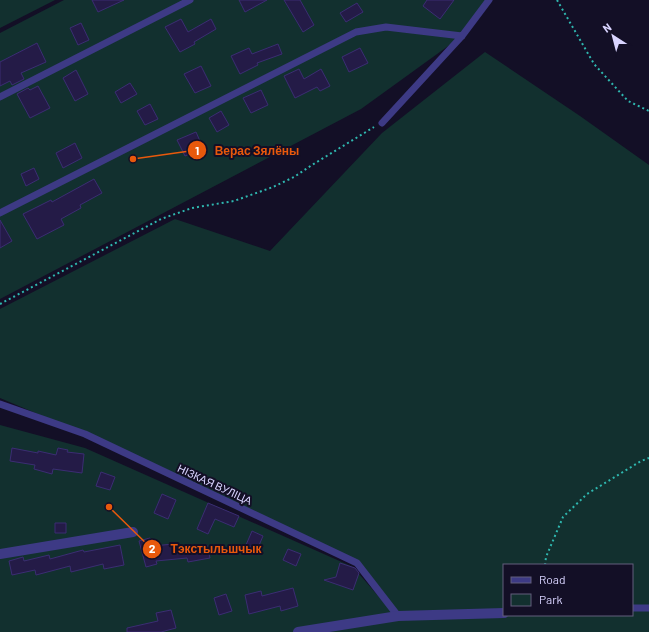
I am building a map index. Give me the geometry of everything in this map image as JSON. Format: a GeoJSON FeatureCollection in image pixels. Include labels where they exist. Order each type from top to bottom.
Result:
{"type":"FeatureCollection","features":[{"type":"Feature","properties":{"kind":"street"},"geometry":{"type":"LineString","coordinates":[[0,554],[133,532]]}},
{"type":"Feature","properties":{"kind":"street"},"geometry":{"type":"LineString","coordinates":[[298,632],[398,616],[503,613]]}},
{"type":"Feature","properties":{"kind":"lane"},"geometry":{"type":"LineString","coordinates":[[0,97],[190,0]]}},
{"type":"Feature","properties":{"kind":"lane"},"geometry":{"type":"LineString","coordinates":[[382,123],[462,36],[489,0]]}},
{"type":"Feature","properties":{"kind":"lane"},"geometry":{"type":"LineString","coordinates":[[0,213],[356,32],[386,27],[462,36]]}},
{"type":"Feature","properties":{"kind":"lane","name":"НІЗКАЯ ВУЛІЦА"},"geometry":{"type":"LineString","coordinates":[[0,404],[84,434],[357,562],[398,616]]}},
{"type":"Feature","properties":{"kind":"lane"},"geometry":{"type":"LineString","coordinates":[[633,608],[649,608]]}},
{"type":"Feature","properties":{"kind":"path"},"geometry":{"type":"LineString","coordinates":[[557,0],[594,64],[628,101],[649,111]]}},
{"type":"Feature","properties":{"kind":"path"},"geometry":{"type":"LineString","coordinates":[[0,304],[161,219],[192,208],[234,201],[273,187],[294,177],[382,123]]}},
{"type":"Feature","properties":{"kind":"path"},"geometry":{"type":"LineString","coordinates":[[545,564],[546,557],[563,517],[588,494],[641,461],[649,458]]}},
{"type":"Feature","properties":{"kind":"green space"},"geometry":{"type":"Polygon","coordinates":[[[0,0],[55,0],[0,28],[0,0]]]}},
{"type":"Feature","properties":{"kind":"green space"},"geometry":{"type":"Polygon","coordinates":[[[64,0],[489,0],[462,36],[361,109],[0,299],[0,33],[64,0]]]}},
{"type":"Feature","properties":{"kind":"green space"},"geometry":{"type":"Polygon","coordinates":[[[485,52],[580,116],[649,165],[649,632],[0,632],[0,425],[85,448],[353,567],[399,620],[503,615],[633,616],[633,564],[503,564],[503,613],[398,616],[357,563],[85,434],[0,398],[0,309],[175,219],[270,251],[382,133],[485,52]]]}},
{"type":"Feature","properties":{"kind":"building"},"geometry":{"type":"Polygon","coordinates":[[[92,0],[124,0],[98,12],[92,0]]]}},
{"type":"Feature","properties":{"kind":"building"},"geometry":{"type":"Polygon","coordinates":[[[239,0],[267,0],[245,12],[239,0]]]}},
{"type":"Feature","properties":{"kind":"building"},"geometry":{"type":"Polygon","coordinates":[[[284,0],[300,0],[314,25],[303,32],[284,0]]]}},
{"type":"Feature","properties":{"kind":"building"},"geometry":{"type":"Polygon","coordinates":[[[427,0],[454,0],[440,19],[423,6],[427,0]]]}},
{"type":"Feature","properties":{"kind":"building"},"geometry":{"type":"Polygon","coordinates":[[[357,3],[363,12],[346,22],[340,13],[357,3]]]}},
{"type":"Feature","properties":{"kind":"building"},"geometry":{"type":"Polygon","coordinates":[[[181,19],[188,32],[211,19],[216,29],[194,42],[195,44],[180,52],[165,27],[181,19]]]}},
{"type":"Feature","properties":{"kind":"building"},"geometry":{"type":"Polygon","coordinates":[[[81,23],[89,40],[78,45],[70,28],[81,23]]]}},
{"type":"Feature","properties":{"kind":"building"},"geometry":{"type":"Polygon","coordinates":[[[37,43],[46,62],[21,73],[24,79],[12,85],[10,81],[0,86],[0,62],[37,43]]]}},
{"type":"Feature","properties":{"kind":"building"},"geometry":{"type":"Polygon","coordinates":[[[278,44],[282,54],[257,63],[258,65],[240,74],[231,56],[249,48],[252,54],[278,44]]]}},
{"type":"Feature","properties":{"kind":"building"},"geometry":{"type":"Polygon","coordinates":[[[360,48],[368,63],[349,72],[342,57],[360,48]]]}},
{"type":"Feature","properties":{"kind":"building"},"geometry":{"type":"Polygon","coordinates":[[[201,66],[211,86],[195,93],[184,74],[201,66]]]}},
{"type":"Feature","properties":{"kind":"building"},"geometry":{"type":"Polygon","coordinates":[[[299,69],[304,79],[321,69],[330,86],[320,91],[317,87],[295,98],[284,76],[299,69]]]}},
{"type":"Feature","properties":{"kind":"building"},"geometry":{"type":"Polygon","coordinates":[[[76,70],[88,94],[75,101],[63,78],[76,70]]]}},
{"type":"Feature","properties":{"kind":"building"},"geometry":{"type":"Polygon","coordinates":[[[130,83],[137,94],[121,103],[115,92],[130,83]]]}},
{"type":"Feature","properties":{"kind":"building"},"geometry":{"type":"Polygon","coordinates":[[[38,86],[50,108],[30,118],[17,94],[28,88],[30,90],[38,86]]]}},
{"type":"Feature","properties":{"kind":"building"},"geometry":{"type":"Polygon","coordinates":[[[261,90],[268,105],[251,113],[243,98],[261,90]]]}},
{"type":"Feature","properties":{"kind":"building"},"geometry":{"type":"Polygon","coordinates":[[[150,104],[158,119],[145,125],[137,111],[150,104]]]}},
{"type":"Feature","properties":{"kind":"building"},"geometry":{"type":"Polygon","coordinates":[[[221,111],[229,125],[217,132],[209,118],[221,111]]]}},
{"type":"Feature","properties":{"kind":"building"},"geometry":{"type":"Polygon","coordinates":[[[196,132],[203,148],[185,156],[177,140],[196,132]]]}},
{"type":"Feature","properties":{"kind":"building"},"geometry":{"type":"Polygon","coordinates":[[[75,143],[82,158],[63,168],[56,153],[75,143]]]}},
{"type":"Feature","properties":{"kind":"building"},"geometry":{"type":"Polygon","coordinates":[[[34,168],[39,179],[26,186],[21,174],[34,168]]]}},
{"type":"Feature","properties":{"kind":"building"},"geometry":{"type":"Polygon","coordinates":[[[94,179],[102,193],[80,205],[81,208],[61,219],[64,225],[37,239],[23,214],[51,200],[52,202],[94,179]]]}},
{"type":"Feature","properties":{"kind":"building"},"geometry":{"type":"Polygon","coordinates":[[[0,220],[12,241],[0,248],[0,220]]]}},
{"type":"Feature","properties":{"kind":"building"},"geometry":{"type":"Polygon","coordinates":[[[12,448],[56,455],[58,448],[68,450],[67,452],[84,454],[82,473],[53,469],[52,474],[34,469],[35,465],[10,461],[12,448]]]}},
{"type":"Feature","properties":{"kind":"building"},"geometry":{"type":"Polygon","coordinates":[[[101,472],[115,477],[110,490],[96,486],[101,472]]]}},
{"type":"Feature","properties":{"kind":"building"},"geometry":{"type":"Polygon","coordinates":[[[162,494],[176,500],[168,519],[154,513],[162,494]]]}},
{"type":"Feature","properties":{"kind":"building"},"geometry":{"type":"Polygon","coordinates":[[[208,503],[239,516],[234,527],[215,519],[208,534],[197,529],[208,503]]]}},
{"type":"Feature","properties":{"kind":"building"},"geometry":{"type":"Polygon","coordinates":[[[55,523],[66,523],[66,533],[55,533],[55,523]]]}},
{"type":"Feature","properties":{"kind":"building"},"geometry":{"type":"Polygon","coordinates":[[[252,531],[263,536],[257,550],[246,545],[252,531]]]}},
{"type":"Feature","properties":{"kind":"building"},"geometry":{"type":"Polygon","coordinates":[[[150,538],[152,546],[174,544],[174,550],[207,545],[210,558],[188,562],[187,558],[156,561],[157,564],[146,567],[139,541],[150,538]]]}},
{"type":"Feature","properties":{"kind":"building"},"geometry":{"type":"Polygon","coordinates":[[[120,545],[124,565],[104,569],[103,564],[71,572],[70,566],[36,575],[35,570],[12,575],[9,561],[23,557],[24,561],[49,555],[50,559],[83,550],[84,552],[120,545]]]}},
{"type":"Feature","properties":{"kind":"building"},"geometry":{"type":"Polygon","coordinates":[[[288,549],[301,554],[296,566],[283,560],[288,549]]]}},
{"type":"Feature","properties":{"kind":"building"},"geometry":{"type":"Polygon","coordinates":[[[340,563],[355,568],[359,573],[353,590],[324,580],[336,577],[340,563]]]}},
{"type":"Feature","properties":{"kind":"building"},"geometry":{"type":"Polygon","coordinates":[[[293,588],[298,606],[281,611],[280,606],[249,614],[245,595],[261,591],[262,596],[293,588]]]}},
{"type":"Feature","properties":{"kind":"building"},"geometry":{"type":"Polygon","coordinates":[[[226,594],[232,611],[219,615],[214,598],[226,594]]]}},
{"type":"Feature","properties":{"kind":"building"},"geometry":{"type":"Polygon","coordinates":[[[171,610],[176,628],[161,632],[127,632],[127,628],[158,621],[156,613],[171,610]]]}},
{"type":"Feature","properties":{"kind":"place","name":"Верас Зялёны"},"geometry":{"type":"Point","coordinates":[133,159]}},
{"type":"Feature","properties":{"kind":"place","name":"Тэкстыльшчык"},"geometry":{"type":"Point","coordinates":[109,507]}}]}
